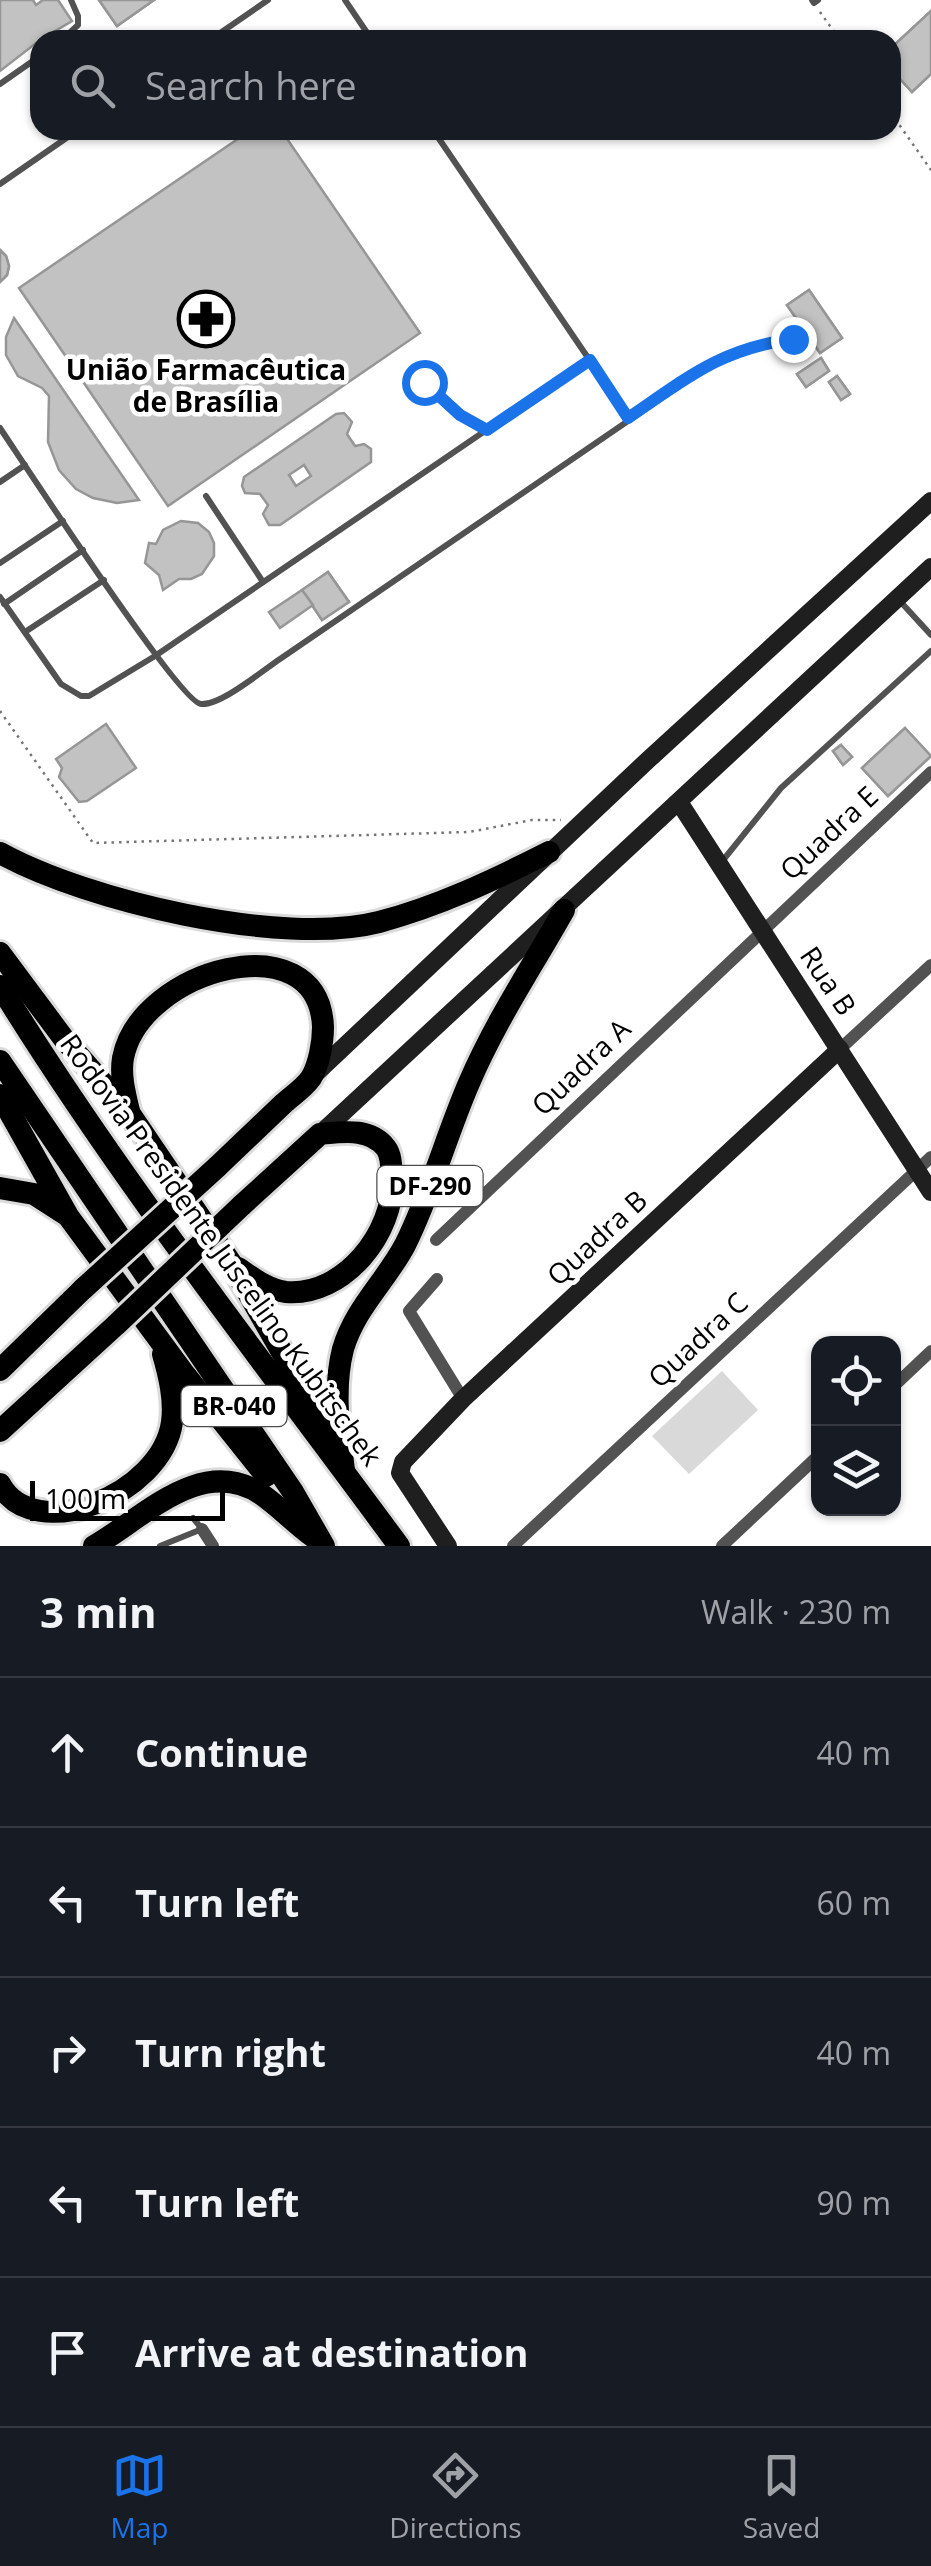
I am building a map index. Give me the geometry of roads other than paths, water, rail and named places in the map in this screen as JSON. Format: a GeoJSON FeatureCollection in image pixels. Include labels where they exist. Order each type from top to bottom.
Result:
{"type":"FeatureCollection","features":[{"type":"Feature","properties":{"kind":"highway"},"geometry":{"type":"LineString","coordinates":[[8,858],[78,887],[150,906],[291,930],[378,922],[466,894],[549,852]]}},
{"type":"Feature","properties":{"kind":"highway","name":"DF-290"},"geometry":{"type":"LineString","coordinates":[[345,1471],[337,1414],[344,1345],[362,1307],[406,1243],[470,1082],[502,1016],[564,910]]}},
{"type":"Feature","properties":{"kind":"highway"},"geometry":{"type":"LineString","coordinates":[[0,953],[64,1040],[130,1114],[231,1263],[345,1471]]}},
{"type":"Feature","properties":{"kind":"highway"},"geometry":{"type":"LineString","coordinates":[[0,1370],[311,1078],[323,1022],[310,991],[298,978],[260,965],[226,969],[171,991],[137,1026],[124,1056],[122,1073],[130,1114]]}},
{"type":"Feature","properties":{"kind":"highway","name":"Rodovia Presidente Juscelino Kubitschek"},"geometry":{"type":"LineString","coordinates":[[0,986],[66,1092],[220,1309],[399,1546]]}},
{"type":"Feature","properties":{"kind":"highway","name":"BR-040"},"geometry":{"type":"LineString","coordinates":[[0,1061],[306,1512],[322,1544]]}},
{"type":"Feature","properties":{"kind":"highway"},"geometry":{"type":"LineString","coordinates":[[0,1094],[68,1216],[159,1341],[322,1544]]}},
{"type":"Feature","properties":{"kind":"highway","name":"DF-290"},"geometry":{"type":"LineString","coordinates":[[8,1423],[320,1134],[359,1132],[386,1148],[392,1186],[386,1219],[376,1240],[340,1275],[300,1292],[271,1288],[231,1263]]}},
{"type":"Feature","properties":{"kind":"highway"},"geometry":{"type":"LineString","coordinates":[[0,1188],[34,1194],[68,1216]]}},
{"type":"Feature","properties":{"kind":"highway"},"geometry":{"type":"LineString","coordinates":[[0,1484],[19,1508],[41,1515],[103,1507],[131,1489],[156,1463],[172,1424],[171,1391],[159,1341]]}},
{"type":"Feature","properties":{"kind":"highway"},"geometry":{"type":"LineString","coordinates":[[0,1451],[8,1423]]}},
{"type":"Feature","properties":{"kind":"highway"},"geometry":{"type":"LineString","coordinates":[[94,1546],[173,1494],[198,1485],[228,1483],[260,1493],[322,1544]]}},
{"type":"Feature","properties":{"kind":"main road"},"geometry":{"type":"LineString","coordinates":[[311,1078],[549,852],[931,501]]}},
{"type":"Feature","properties":{"kind":"main road","name":"DF-290"},"geometry":{"type":"LineString","coordinates":[[320,1134],[931,567]]}},
{"type":"Feature","properties":{"kind":"main road","name":"Rua B"},"geometry":{"type":"LineString","coordinates":[[680,802],[840,1050],[924,1164],[931,1192]]}},
{"type":"Feature","properties":{"kind":"main road"},"geometry":{"type":"LineString","coordinates":[[0,845],[8,858]]}},
{"type":"Feature","properties":{"kind":"main road","name":"Quadra B"},"geometry":{"type":"LineString","coordinates":[[448,1546],[400,1473],[414,1449],[840,1050]]}},
{"type":"Feature","properties":{"kind":"street","name":"Quadra E"},"geometry":{"type":"LineString","coordinates":[[761,931],[931,772]]}},
{"type":"Feature","properties":{"kind":"street","name":"Quadra A"},"geometry":{"type":"LineString","coordinates":[[436,1240],[761,931]]}},
{"type":"Feature","properties":{"kind":"street"},"geometry":{"type":"LineString","coordinates":[[840,1050],[931,964]]}},
{"type":"Feature","properties":{"kind":"street","name":"Quadra C"},"geometry":{"type":"LineString","coordinates":[[513,1546],[924,1164]]}},
{"type":"Feature","properties":{"kind":"street"},"geometry":{"type":"LineString","coordinates":[[438,1278],[409,1311],[463,1400]]}},
{"type":"Feature","properties":{"kind":"street"},"geometry":{"type":"LineString","coordinates":[[901,1379],[931,1351]]}},
{"type":"Feature","properties":{"kind":"street"},"geometry":{"type":"LineString","coordinates":[[722,1546],[811,1463]]}},
{"type":"Feature","properties":{"kind":"street"},"geometry":{"type":"LineString","coordinates":[[198,1524],[214,1546]]}},
{"type":"Feature","properties":{"kind":"lane"},"geometry":{"type":"LineString","coordinates":[[71,0],[78,16],[78,25],[73,30]]}},
{"type":"Feature","properties":{"kind":"lane"},"geometry":{"type":"LineString","coordinates":[[224,30],[268,0]]}},
{"type":"Feature","properties":{"kind":"lane"},"geometry":{"type":"LineString","coordinates":[[345,0],[365,30]]}},
{"type":"Feature","properties":{"kind":"lane"},"geometry":{"type":"LineString","coordinates":[[0,84],[30,63]]}},
{"type":"Feature","properties":{"kind":"lane"},"geometry":{"type":"LineString","coordinates":[[0,184],[64,140]]}},
{"type":"Feature","properties":{"kind":"lane"},"geometry":{"type":"LineString","coordinates":[[441,140],[628,418]]}},
{"type":"Feature","properties":{"kind":"lane"},"geometry":{"type":"LineString","coordinates":[[0,429],[155,656],[194,703],[204,705],[217,700],[720,358],[758,344],[793,339]]}},
{"type":"Feature","properties":{"kind":"lane"},"geometry":{"type":"LineString","coordinates":[[83,550],[2,600],[61,684],[80,696],[89,696],[155,656],[590,360]]}},
{"type":"Feature","properties":{"kind":"lane"},"geometry":{"type":"LineString","coordinates":[[424,382],[460,415],[487,430]]}},
{"type":"Feature","properties":{"kind":"lane"},"geometry":{"type":"LineString","coordinates":[[0,482],[25,465]]}},
{"type":"Feature","properties":{"kind":"lane"},"geometry":{"type":"LineString","coordinates":[[206,496],[263,582]]}},
{"type":"Feature","properties":{"kind":"lane"},"geometry":{"type":"LineString","coordinates":[[0,563],[64,520]]}},
{"type":"Feature","properties":{"kind":"lane"},"geometry":{"type":"LineString","coordinates":[[25,632],[104,580]]}},
{"type":"Feature","properties":{"kind":"lane"},"geometry":{"type":"LineString","coordinates":[[897,598],[931,634]]}},
{"type":"Feature","properties":{"kind":"lane"},"geometry":{"type":"LineString","coordinates":[[720,865],[781,788],[931,651]]}},
{"type":"Feature","properties":{"kind":"lane"},"geometry":{"type":"LineString","coordinates":[[160,1546],[198,1524]]}},
{"type":"Feature","properties":{"kind":"place","name":"União Farmacêutica de Brasília"},"geometry":{"type":"Point","coordinates":[206,319]}}]}
